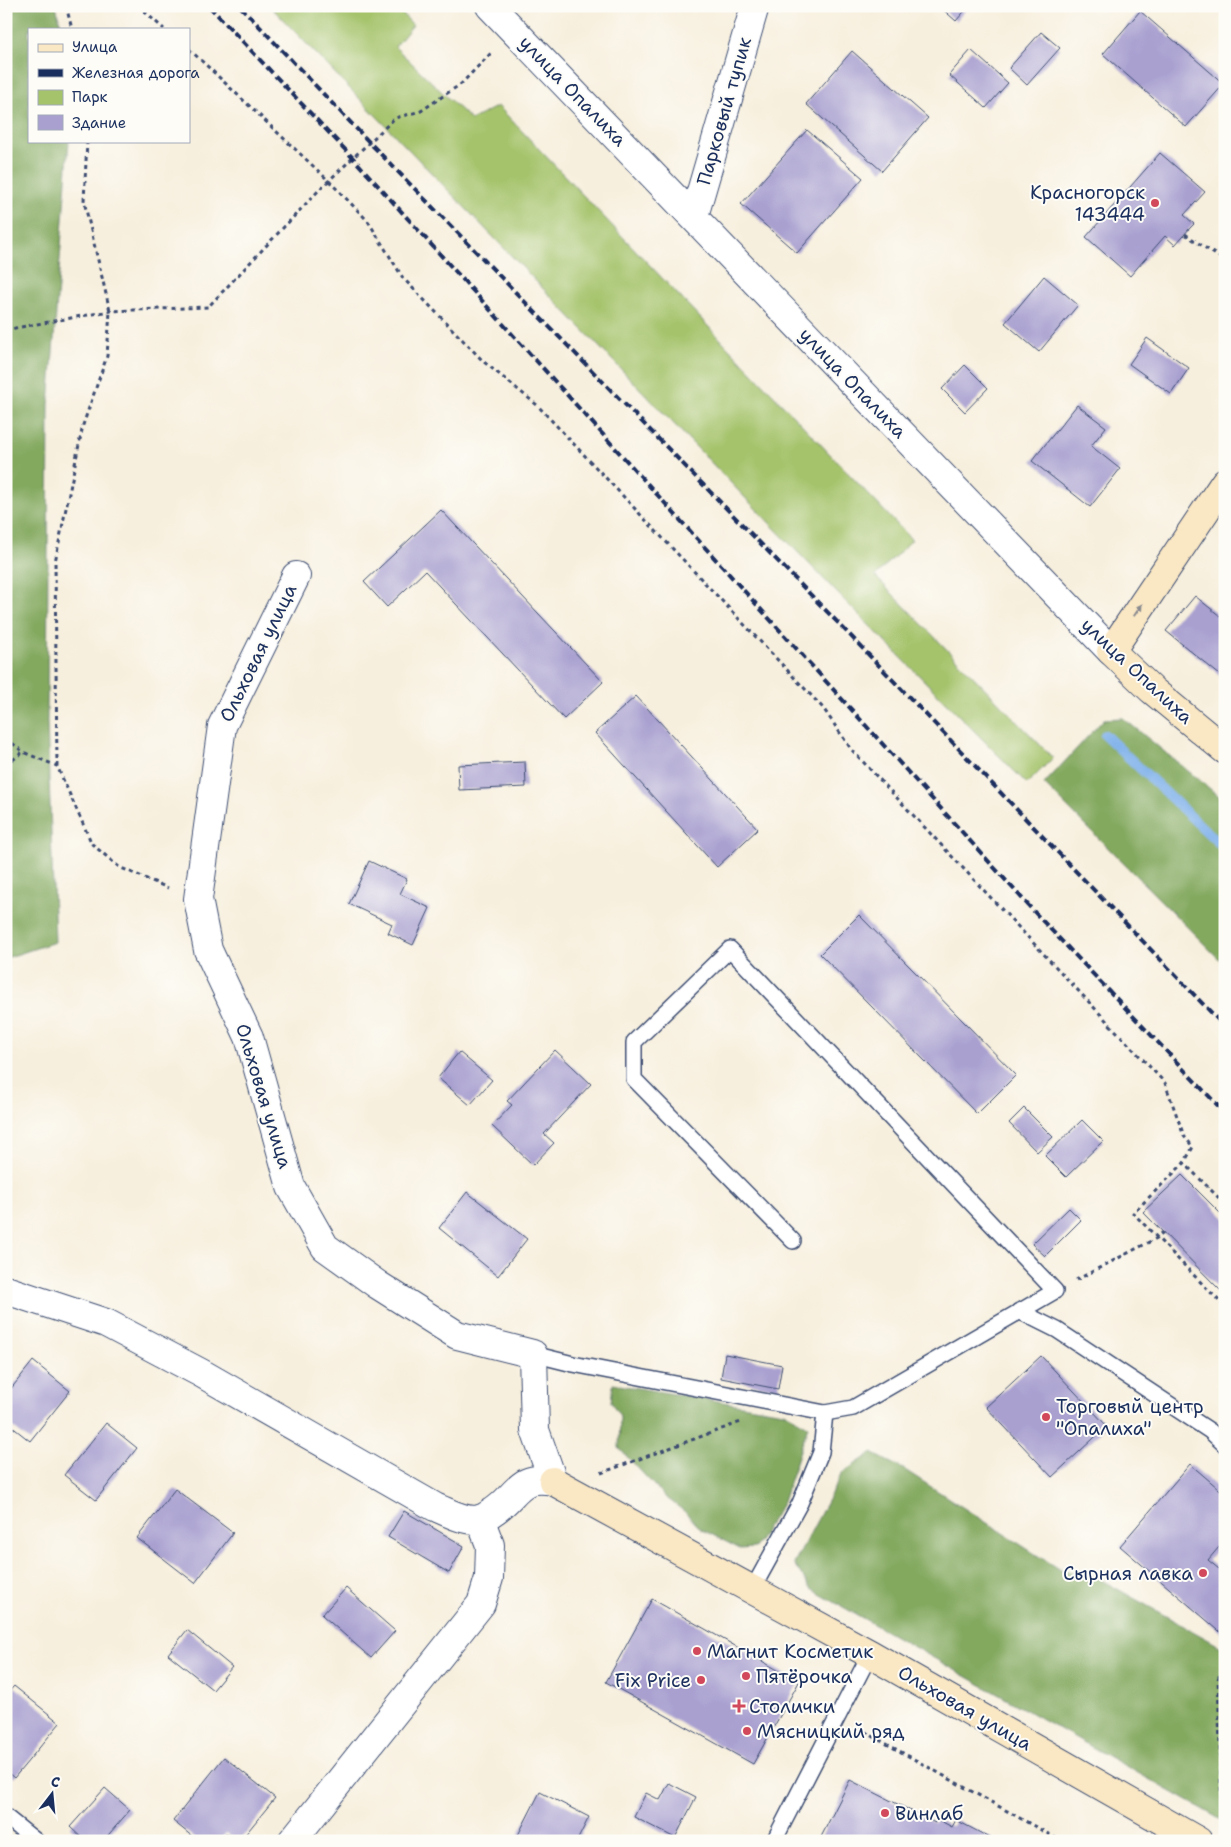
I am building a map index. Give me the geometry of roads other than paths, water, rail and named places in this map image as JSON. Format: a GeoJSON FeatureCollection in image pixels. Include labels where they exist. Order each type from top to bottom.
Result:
{"type":"FeatureCollection","features":[{"type":"Feature","properties":{"kind":"street","name":"улица Опалиха"},"geometry":{"type":"LineString","coordinates":[[490,6],[1111,651],[1152,690],[1225,750]]}},
{"type":"Feature","properties":{"kind":"street","name":"Парковый тупик"},"geometry":{"type":"LineString","coordinates":[[694,216],[755,6]]}},
{"type":"Feature","properties":{"kind":"street"},"geometry":{"type":"LineString","coordinates":[[1111,651],[1225,482]]}},
{"type":"Feature","properties":{"kind":"street","name":"Ольховая улица"},"geometry":{"type":"LineString","coordinates":[[296,576],[222,726],[198,899],[208,950],[249,1036],[291,1187],[325,1247],[378,1286],[458,1335],[533,1354]]}},
{"type":"Feature","properties":{"kind":"street"},"geometry":{"type":"LineString","coordinates":[[6,1290],[106,1323],[201,1373],[435,1507],[463,1518],[480,1519],[490,1545],[490,1578],[481,1604],[292,1841]]}},
{"type":"Feature","properties":{"kind":"street"},"geometry":{"type":"LineString","coordinates":[[533,1354],[535,1430],[558,1484]]}},
{"type":"Feature","properties":{"kind":"street","name":"Ольховая улица"},"geometry":{"type":"LineString","coordinates":[[480,1519],[503,1506],[527,1482],[539,1478],[558,1484],[870,1654],[1198,1841]]}},
{"type":"Feature","properties":{"kind":"lane"},"geometry":{"type":"LineString","coordinates":[[533,1354],[573,1364],[825,1413],[852,1408],[1054,1291],[730,949],[634,1042],[634,1079],[793,1241]]}},
{"type":"Feature","properties":{"kind":"lane"},"geometry":{"type":"LineString","coordinates":[[1019,1311],[1057,1330],[1210,1431],[1225,1444]]}},
{"type":"Feature","properties":{"kind":"lane"},"geometry":{"type":"LineString","coordinates":[[752,1590],[800,1503],[821,1452],[825,1413]]}},
{"type":"Feature","properties":{"kind":"lane"},"geometry":{"type":"LineString","coordinates":[[774,1841],[870,1654]]}},
{"type":"Feature","properties":{"kind":"lane"},"geometry":{"type":"LineString","coordinates":[[6,1816],[36,1841]]}},
{"type":"Feature","properties":{"kind":"waterway"},"geometry":{"type":"LineString","coordinates":[[1105,735],[1225,849]]}},
{"type":"Feature","properties":{"kind":"railway"},"geometry":{"type":"LineString","coordinates":[[209,6],[353,158],[1038,916],[1225,1113]]}},
{"type":"Feature","properties":{"kind":"railway"},"geometry":{"type":"LineString","coordinates":[[240,6],[370,143],[844,629],[1225,1027]]}},
{"type":"Feature","properties":{"kind":"place","name":"Красногорск 143444"},"geometry":{"type":"Point","coordinates":[1155,203]}},
{"type":"Feature","properties":{"kind":"place","name":"Торговый центр \"Опалиха\""},"geometry":{"type":"Point","coordinates":[1046,1417]}},
{"type":"Feature","properties":{"kind":"place","name":"Сырная лавка"},"geometry":{"type":"Point","coordinates":[1203,1573]}},
{"type":"Feature","properties":{"kind":"place","name":"Магнит Косметик"},"geometry":{"type":"Point","coordinates":[697,1651]}},
{"type":"Feature","properties":{"kind":"place","name":"Пятёрочка"},"geometry":{"type":"Point","coordinates":[746,1676]}},
{"type":"Feature","properties":{"kind":"place","name":"Fix Price"},"geometry":{"type":"Point","coordinates":[701,1680]}},
{"type":"Feature","properties":{"kind":"place","name":"Столички"},"geometry":{"type":"Point","coordinates":[739,1706]}},
{"type":"Feature","properties":{"kind":"place","name":"Мясницкий ряд"},"geometry":{"type":"Point","coordinates":[747,1731]}},
{"type":"Feature","properties":{"kind":"place","name":"Винлаб"},"geometry":{"type":"Point","coordinates":[885,1813]}}]}
